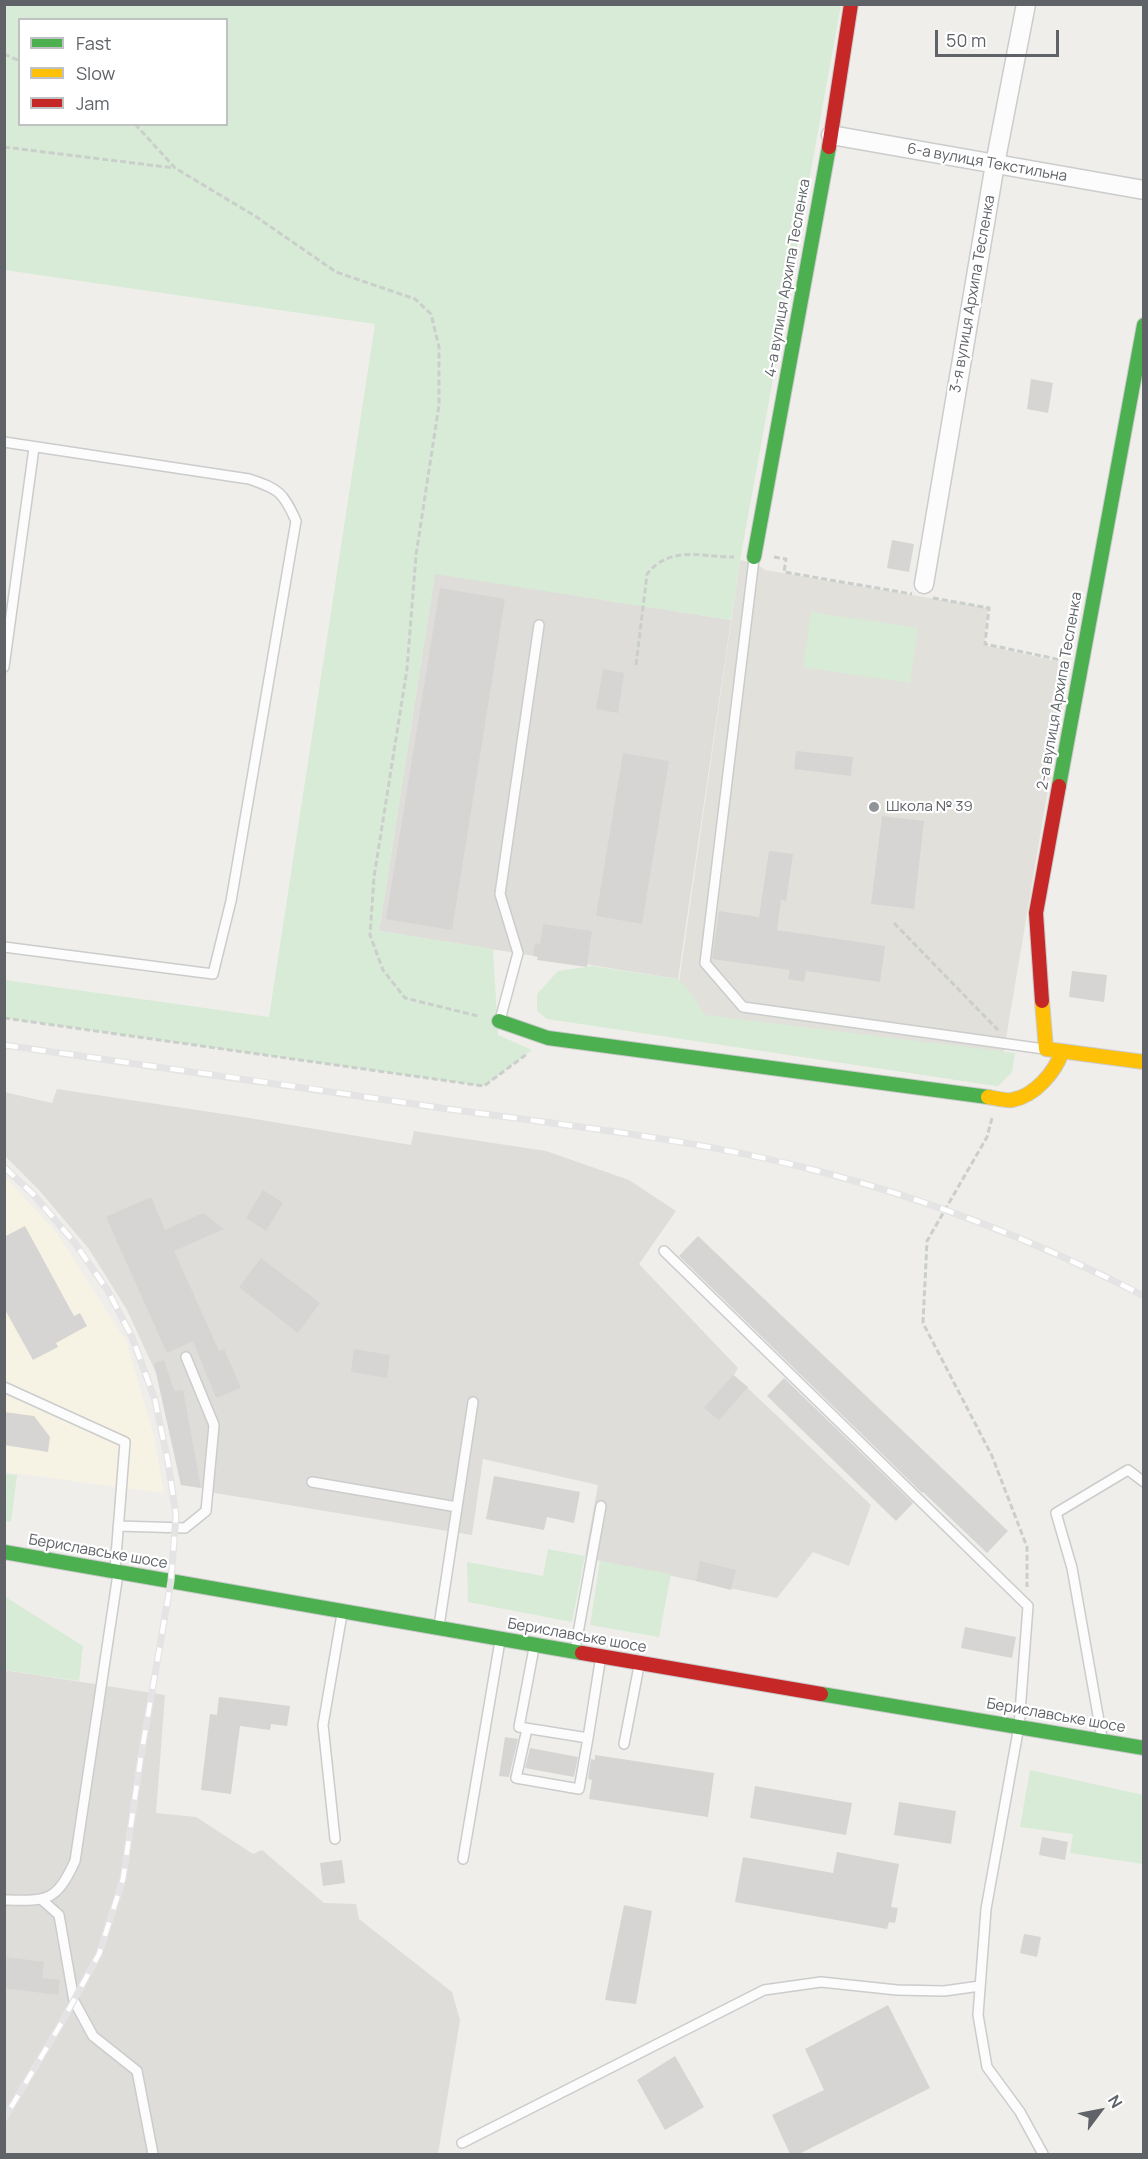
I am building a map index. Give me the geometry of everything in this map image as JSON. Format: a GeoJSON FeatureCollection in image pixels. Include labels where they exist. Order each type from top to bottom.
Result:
{"type":"FeatureCollection","features":[{"type":"Feature","properties":{"kind":"street","name":"4-а вулиця Архипа Тесленка"},"geometry":{"type":"LineString","coordinates":[[754,557],[831,135],[851,4]]}},
{"type":"Feature","properties":{"kind":"street","name":"3-я вулиця Архипа Тесленка"},"geometry":{"type":"LineString","coordinates":[[925,593],[995,164],[1026,4]]}},
{"type":"Feature","properties":{"kind":"street","name":"6-а вулиця Текстильна"},"geometry":{"type":"LineString","coordinates":[[831,135],[1143,190]]}},
{"type":"Feature","properties":{"kind":"street","name":"2-а вулиця Архипа Тесленка"},"geometry":{"type":"LineString","coordinates":[[1046,1049],[1036,913],[1143,325]]}},
{"type":"Feature","properties":{"kind":"street"},"geometry":{"type":"LineString","coordinates":[[499,1022],[548,1038],[1011,1100],[1028,1093],[1046,1078],[1057,1065],[1062,1052]]}},
{"type":"Feature","properties":{"kind":"street"},"geometry":{"type":"LineString","coordinates":[[1046,1049],[1143,1062]]}},
{"type":"Feature","properties":{"kind":"street","name":"Бериславське шосе"},"geometry":{"type":"LineString","coordinates":[[4,1552],[639,1664],[1143,1748]]}},
{"type":"Feature","properties":{"kind":"lane"},"geometry":{"type":"LineString","coordinates":[[4,442],[249,479],[281,492],[296,521],[231,900],[213,974],[4,947]]}},
{"type":"Feature","properties":{"kind":"lane"},"geometry":{"type":"LineString","coordinates":[[4,667],[34,448]]}},
{"type":"Feature","properties":{"kind":"lane"},"geometry":{"type":"LineString","coordinates":[[754,557],[705,963],[743,1007],[1046,1049]]}},
{"type":"Feature","properties":{"kind":"lane"},"geometry":{"type":"LineString","coordinates":[[499,1022],[518,953],[500,894],[539,625]]}},
{"type":"Feature","properties":{"kind":"lane"},"geometry":{"type":"LineString","coordinates":[[664,1251],[1028,1606],[1019,1726],[986,1909],[978,2015],[987,2067],[1020,2112],[1043,2154]]}},
{"type":"Feature","properties":{"kind":"lane"},"geometry":{"type":"LineString","coordinates":[[118,1526],[185,1528],[206,1511],[214,1425],[186,1357]]}},
{"type":"Feature","properties":{"kind":"lane"},"geometry":{"type":"LineString","coordinates":[[4,1387],[125,1442],[116,1571],[75,1861],[60,1889],[53,1895],[41,1899],[4,1900]]}},
{"type":"Feature","properties":{"kind":"lane"},"geometry":{"type":"LineString","coordinates":[[439,1628],[473,1402]]}},
{"type":"Feature","properties":{"kind":"lane"},"geometry":{"type":"LineString","coordinates":[[1102,1741],[1072,1568],[1056,1513],[1128,1470],[1143,1482]]}},
{"type":"Feature","properties":{"kind":"lane"},"geometry":{"type":"LineString","coordinates":[[312,1482],[457,1507]]}},
{"type":"Feature","properties":{"kind":"lane"},"geometry":{"type":"LineString","coordinates":[[574,1652],[601,1506]]}},
{"type":"Feature","properties":{"kind":"lane"},"geometry":{"type":"LineString","coordinates":[[335,1839],[323,1725],[342,1612]]}},
{"type":"Feature","properties":{"kind":"lane"},"geometry":{"type":"LineString","coordinates":[[463,1859],[500,1639]]}},
{"type":"Feature","properties":{"kind":"lane"},"geometry":{"type":"LineString","coordinates":[[534,1645],[519,1727],[588,1738]]}},
{"type":"Feature","properties":{"kind":"lane"},"geometry":{"type":"LineString","coordinates":[[527,1729],[516,1778],[579,1789],[601,1657]]}},
{"type":"Feature","properties":{"kind":"lane"},"geometry":{"type":"LineString","coordinates":[[624,1744],[639,1664]]}},
{"type":"Feature","properties":{"kind":"lane"},"geometry":{"type":"LineString","coordinates":[[41,1899],[59,1915],[74,2001],[93,2036],[137,2071],[153,2154]]}},
{"type":"Feature","properties":{"kind":"lane"},"geometry":{"type":"LineString","coordinates":[[462,2143],[764,1990],[821,1982],[897,1990],[944,1991],[980,1986]]}},
{"type":"Feature","properties":{"kind":"path"},"geometry":{"type":"LineString","coordinates":[[4,54],[18,60]]}},
{"type":"Feature","properties":{"kind":"path"},"geometry":{"type":"LineString","coordinates":[[137,126],[175,168],[255,216],[336,272],[415,299],[431,314],[439,347],[439,405],[416,555],[407,669],[374,877],[370,934],[383,970],[405,998],[499,1022]]}},
{"type":"Feature","properties":{"kind":"path"},"geometry":{"type":"LineString","coordinates":[[4,147],[175,168]]}},
{"type":"Feature","properties":{"kind":"path"},"geometry":{"type":"LineString","coordinates":[[636,665],[647,574],[654,566],[664,558],[676,554],[754,557]]}},
{"type":"Feature","properties":{"kind":"path"},"geometry":{"type":"LineString","coordinates":[[786,559],[784,572],[925,593],[989,608],[986,644],[1082,664]]}},
{"type":"Feature","properties":{"kind":"path"},"geometry":{"type":"LineString","coordinates":[[894,923],[1011,1044]]}},
{"type":"Feature","properties":{"kind":"path"},"geometry":{"type":"LineString","coordinates":[[4,1018],[484,1086],[548,1038]]}},
{"type":"Feature","properties":{"kind":"path"},"geometry":{"type":"LineString","coordinates":[[997,1099],[987,1137],[927,1241],[922,1323],[992,1456],[1027,1548],[1028,1606]]}},
{"type":"Feature","properties":{"kind":"shaded area","name":"Школа № 39"},"geometry":{"type":"Polygon","coordinates":[[[740,560],[755,563],[765,570],[988,608],[984,645],[1069,664],[998,1086],[671,1037],[740,560]]]}},
{"type":"Feature","properties":{"kind":"shaded area"},"geometry":{"type":"Polygon","coordinates":[[[435,573],[731,620],[678,979],[379,931],[435,573]]]}},
{"type":"Feature","properties":{"kind":"shaded area"},"geometry":{"type":"Polygon","coordinates":[[[57,1089],[411,1145],[414,1131],[546,1151],[629,1180],[676,1211],[639,1264],[738,1368],[734,1375],[871,1505],[849,1566],[813,1552],[777,1598],[600,1561],[585,1556],[598,1485],[483,1459],[472,1535],[215,1493],[202,1488],[181,1485],[156,1373],[127,1310],[89,1249],[39,1190],[5,1156],[4,1092],[52,1103],[57,1089]]]}},
{"type":"Feature","properties":{"kind":"shaded area"},"geometry":{"type":"Polygon","coordinates":[[[5,1177],[56,1232],[126,1341],[154,1436],[164,1493],[5,1472],[5,1177]]]}},
{"type":"Feature","properties":{"kind":"shaded area"},"geometry":{"type":"Polygon","coordinates":[[[4,1670],[165,1695],[156,1813],[196,1817],[253,1854],[262,1850],[324,1903],[356,1904],[359,1919],[452,1992],[460,2020],[438,2154],[5,2154],[4,1670]]]}},
{"type":"Feature","properties":{"kind":"green space"},"geometry":{"type":"Polygon","coordinates":[[[5,5],[841,5],[731,620],[435,574],[379,931],[493,949],[498,1035],[532,1050],[484,1086],[5,1018],[5,980],[269,1017],[375,324],[5,270],[5,5]]]}},
{"type":"Feature","properties":{"kind":"green space"},"geometry":{"type":"Polygon","coordinates":[[[811,612],[918,628],[910,683],[803,667],[811,612]]]}},
{"type":"Feature","properties":{"kind":"green space"},"geometry":{"type":"Polygon","coordinates":[[[593,966],[678,979],[690,991],[705,1015],[1015,1053],[1012,1072],[998,1086],[547,1019],[537,1011],[537,994],[558,971],[593,966]]]}},
{"type":"Feature","properties":{"kind":"green space"},"geometry":{"type":"Polygon","coordinates":[[[4,1474],[17,1475],[11,1522],[5,1521],[4,1474]]]}},
{"type":"Feature","properties":{"kind":"green space"},"geometry":{"type":"Polygon","coordinates":[[[548,1549],[585,1556],[572,1622],[468,1602],[467,1562],[543,1576],[548,1549]]]}},
{"type":"Feature","properties":{"kind":"green space"},"geometry":{"type":"Polygon","coordinates":[[[600,1561],[671,1574],[659,1637],[590,1625],[600,1561]]]}},
{"type":"Feature","properties":{"kind":"green space"},"geometry":{"type":"Polygon","coordinates":[[[4,1596],[83,1646],[79,1681],[5,1670],[4,1596]]]}},
{"type":"Feature","properties":{"kind":"green space"},"geometry":{"type":"Polygon","coordinates":[[[1030,1770],[1143,1795],[1143,1864],[1070,1853],[1073,1834],[1020,1827],[1030,1770]]]}},
{"type":"Feature","properties":{"kind":"building"},"geometry":{"type":"Polygon","coordinates":[[[1031,379],[1053,383],[1048,413],[1027,409],[1031,379]]]}},
{"type":"Feature","properties":{"kind":"building"},"geometry":{"type":"Polygon","coordinates":[[[892,540],[914,544],[909,572],[887,568],[892,540]]]}},
{"type":"Feature","properties":{"kind":"building"},"geometry":{"type":"Polygon","coordinates":[[[440,588],[505,599],[452,930],[386,919],[440,588]]]}},
{"type":"Feature","properties":{"kind":"building"},"geometry":{"type":"Polygon","coordinates":[[[603,669],[624,673],[618,713],[596,709],[603,669]]]}},
{"type":"Feature","properties":{"kind":"building"},"geometry":{"type":"Polygon","coordinates":[[[796,751],[853,757],[851,776],[794,769],[796,751]]]}},
{"type":"Feature","properties":{"kind":"building"},"geometry":{"type":"Polygon","coordinates":[[[623,753],[669,761],[642,924],[596,916],[623,753]]]}},
{"type":"Feature","properties":{"kind":"building"},"geometry":{"type":"Polygon","coordinates":[[[882,816],[924,821],[914,909],[871,904],[882,816]]]}},
{"type":"Feature","properties":{"kind":"building"},"geometry":{"type":"Polygon","coordinates":[[[769,851],[793,854],[786,901],[781,900],[777,930],[885,946],[880,982],[806,971],[804,982],[788,979],[790,970],[712,959],[719,911],[759,917],[769,851]]]}},
{"type":"Feature","properties":{"kind":"building"},"geometry":{"type":"Polygon","coordinates":[[[543,924],[592,931],[587,967],[537,960],[538,957],[533,956],[535,943],[540,944],[543,924]]]}},
{"type":"Feature","properties":{"kind":"building"},"geometry":{"type":"Polygon","coordinates":[[[1072,971],[1107,975],[1104,1002],[1069,997],[1072,971]]]}},
{"type":"Feature","properties":{"kind":"building"},"geometry":{"type":"Polygon","coordinates":[[[263,1190],[283,1203],[266,1231],[246,1218],[263,1190]]]}},
{"type":"Feature","properties":{"kind":"building"},"geometry":{"type":"Polygon","coordinates":[[[151,1197],[165,1230],[203,1213],[224,1229],[174,1251],[219,1351],[224,1349],[241,1388],[216,1398],[193,1341],[167,1353],[106,1217],[151,1197]]]}},
{"type":"Feature","properties":{"kind":"building"},"geometry":{"type":"Polygon","coordinates":[[[25,1226],[74,1316],[80,1313],[87,1326],[56,1343],[58,1347],[33,1360],[4,1308],[4,1237],[25,1226]]]}},
{"type":"Feature","properties":{"kind":"building"},"geometry":{"type":"Polygon","coordinates":[[[698,1236],[1008,1531],[987,1553],[922,1493],[679,1256],[698,1236]]]}},
{"type":"Feature","properties":{"kind":"building"},"geometry":{"type":"Polygon","coordinates":[[[261,1258],[320,1303],[298,1333],[239,1287],[261,1258]]]}},
{"type":"Feature","properties":{"kind":"building"},"geometry":{"type":"Polygon","coordinates":[[[354,1349],[390,1355],[387,1378],[351,1372],[354,1349]]]}},
{"type":"Feature","properties":{"kind":"building"},"geometry":{"type":"Polygon","coordinates":[[[164,1360],[174,1391],[183,1390],[201,1488],[181,1485],[154,1363],[164,1360]]]}},
{"type":"Feature","properties":{"kind":"building"},"geometry":{"type":"Polygon","coordinates":[[[733,1375],[748,1387],[719,1420],[704,1408],[733,1375]]]}},
{"type":"Feature","properties":{"kind":"building"},"geometry":{"type":"Polygon","coordinates":[[[784,1378],[913,1503],[896,1521],[767,1396],[784,1378]]]}},
{"type":"Feature","properties":{"kind":"building"},"geometry":{"type":"Polygon","coordinates":[[[4,1412],[34,1416],[50,1437],[48,1452],[4,1445],[4,1412]]]}},
{"type":"Feature","properties":{"kind":"building"},"geometry":{"type":"Polygon","coordinates":[[[494,1476],[580,1492],[574,1523],[547,1517],[544,1530],[486,1519],[494,1476]]]}},
{"type":"Feature","properties":{"kind":"building"},"geometry":{"type":"Polygon","coordinates":[[[700,1561],[736,1570],[731,1590],[696,1581],[700,1561]]]}},
{"type":"Feature","properties":{"kind":"building"},"geometry":{"type":"Polygon","coordinates":[[[965,1627],[1016,1637],[1012,1658],[961,1648],[965,1627]]]}},
{"type":"Feature","properties":{"kind":"building"},"geometry":{"type":"Polygon","coordinates":[[[219,1697],[290,1706],[287,1726],[271,1724],[270,1730],[240,1726],[231,1794],[201,1790],[210,1714],[217,1715],[219,1697]]]}},
{"type":"Feature","properties":{"kind":"building"},"geometry":{"type":"Polygon","coordinates":[[[505,1737],[518,1739],[509,1777],[499,1776],[505,1737]]]}},
{"type":"Feature","properties":{"kind":"building"},"geometry":{"type":"Polygon","coordinates":[[[530,1748],[578,1757],[574,1777],[525,1768],[530,1748]]]}},
{"type":"Feature","properties":{"kind":"building"},"geometry":{"type":"Polygon","coordinates":[[[595,1755],[714,1773],[708,1817],[589,1799],[592,1780],[588,1779],[591,1759],[595,1760],[595,1755]]]}},
{"type":"Feature","properties":{"kind":"building"},"geometry":{"type":"Polygon","coordinates":[[[755,1786],[852,1803],[846,1835],[750,1818],[755,1786]]]}},
{"type":"Feature","properties":{"kind":"building"},"geometry":{"type":"Polygon","coordinates":[[[899,1802],[956,1811],[951,1844],[894,1835],[899,1802]]]}},
{"type":"Feature","properties":{"kind":"building"},"geometry":{"type":"Polygon","coordinates":[[[1042,1837],[1068,1842],[1065,1860],[1039,1855],[1042,1837]]]}},
{"type":"Feature","properties":{"kind":"building"},"geometry":{"type":"Polygon","coordinates":[[[837,1852],[899,1864],[891,1907],[898,1908],[895,1923],[889,1922],[887,1929],[735,1902],[743,1857],[833,1873],[837,1852]]]}},
{"type":"Feature","properties":{"kind":"building"},"geometry":{"type":"Polygon","coordinates":[[[342,1860],[345,1883],[323,1886],[320,1863],[342,1860]]]}},
{"type":"Feature","properties":{"kind":"building"},"geometry":{"type":"Polygon","coordinates":[[[624,1905],[652,1911],[636,2004],[605,2000],[624,1905]]]}},
{"type":"Feature","properties":{"kind":"building"},"geometry":{"type":"Polygon","coordinates":[[[1024,1934],[1041,1937],[1037,1957],[1020,1953],[1024,1934]]]}},
{"type":"Feature","properties":{"kind":"building"},"geometry":{"type":"Polygon","coordinates":[[[7,1957],[44,1962],[42,1978],[60,1980],[58,1995],[4,1988],[7,1957]]]}},
{"type":"Feature","properties":{"kind":"building"},"geometry":{"type":"Polygon","coordinates":[[[888,2005],[930,2088],[799,2154],[790,2154],[772,2115],[824,2090],[805,2049],[888,2005]]]}},
{"type":"Feature","properties":{"kind":"building"},"geometry":{"type":"Polygon","coordinates":[[[675,2056],[704,2107],[665,2130],[637,2080],[675,2056]]]}},
{"type":"Feature","properties":{"kind":"railway"},"geometry":{"type":"LineString","coordinates":[[4,1045],[632,1134],[769,1159],[857,1182],[941,1208],[1024,1240],[1144,1296]]}},
{"type":"Feature","properties":{"kind":"railway"},"geometry":{"type":"LineString","coordinates":[[4,1167],[33,1194],[74,1242],[108,1291],[132,1337],[155,1400],[176,1515],[171,1581],[123,1879],[99,1954],[62,2022],[4,2119]]}},
{"type":"Feature","properties":{"kind":"traffic: fast"},"geometry":{"type":"LineString","coordinates":[[754,557],[829,147]]}},
{"type":"Feature","properties":{"kind":"traffic: fast"},"geometry":{"type":"LineString","coordinates":[[1059,786],[1144,325]]}},
{"type":"Feature","properties":{"kind":"traffic: fast"},"geometry":{"type":"LineString","coordinates":[[499,1021],[548,1038],[988,1097]]}},
{"type":"Feature","properties":{"kind":"traffic: fast"},"geometry":{"type":"LineString","coordinates":[[4,1552],[582,1653]]}},
{"type":"Feature","properties":{"kind":"traffic: fast"},"geometry":{"type":"LineString","coordinates":[[821,1694],[1144,1748]]}},
{"type":"Feature","properties":{"kind":"traffic: slow"},"geometry":{"type":"LineString","coordinates":[[1042,1001],[1046,1049],[1144,1062]]}},
{"type":"Feature","properties":{"kind":"traffic: slow"},"geometry":{"type":"LineString","coordinates":[[988,1097],[1012,1100],[1029,1094],[1049,1075],[1062,1052]]}},
{"type":"Feature","properties":{"kind":"traffic: jam"},"geometry":{"type":"LineString","coordinates":[[829,147],[851,4]]}},
{"type":"Feature","properties":{"kind":"traffic: jam"},"geometry":{"type":"LineString","coordinates":[[1042,1001],[1036,913],[1059,786]]}},
{"type":"Feature","properties":{"kind":"traffic: jam"},"geometry":{"type":"LineString","coordinates":[[582,1653],[821,1694]]}},
{"type":"Feature","properties":{"kind":"place","name":"Школа № 39"},"geometry":{"type":"Point","coordinates":[874,807]}}]}
